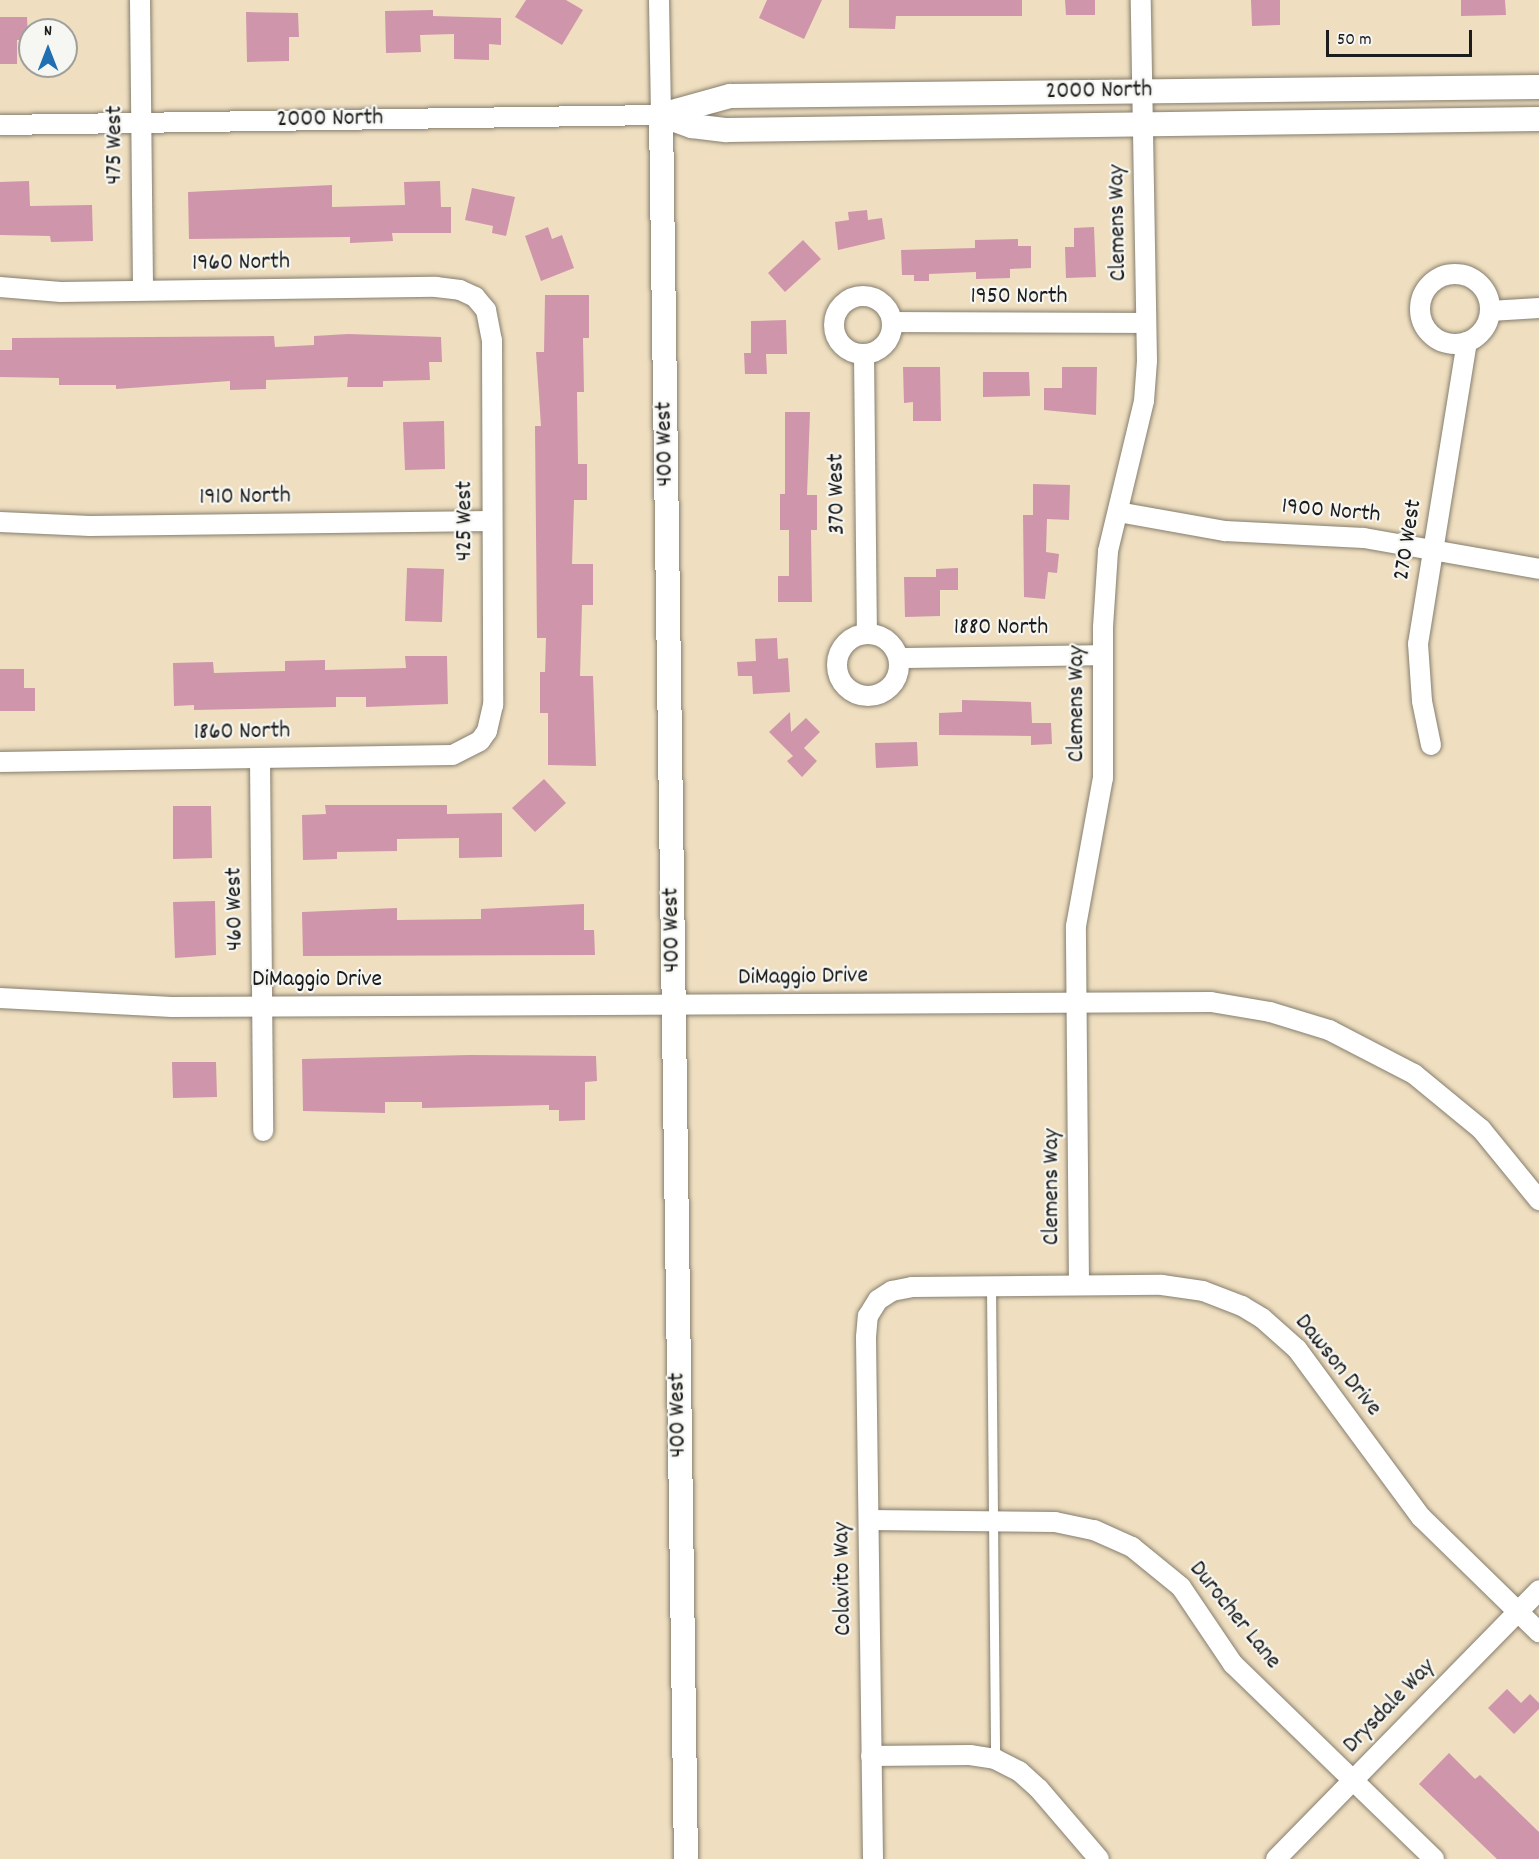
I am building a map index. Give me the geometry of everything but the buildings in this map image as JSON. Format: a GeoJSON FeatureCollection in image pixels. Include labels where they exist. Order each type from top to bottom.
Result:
{"type":"FeatureCollection","features":[{"type":"Feature","properties":{"kind":"street","name":"475 West"},"geometry":{"type":"LineString","coordinates":[[140,0],[143,290]]}},
{"type":"Feature","properties":{"kind":"street","name":"400 West"},"geometry":{"type":"LineString","coordinates":[[659,0],[686,1859]]}},
{"type":"Feature","properties":{"kind":"street","name":"Clemens Way"},"geometry":{"type":"LineString","coordinates":[[1079,1286],[1076,926],[1103,778],[1103,655],[1108,551],[1144,401],[1146,323],[1142,0]]}},
{"type":"Feature","properties":{"kind":"street","name":"2000 North"},"geometry":{"type":"LineString","coordinates":[[0,125],[661,115],[730,96],[1539,87]]}},
{"type":"Feature","properties":{"kind":"street","name":"2000 North"},"geometry":{"type":"LineString","coordinates":[[661,115],[692,126],[727,130],[1539,119]]}},
{"type":"Feature","properties":{"kind":"street"},"geometry":{"type":"LineString","coordinates":[[1444,276],[1466,276],[1484,290],[1490,311],[1483,330],[1467,342],[1445,343],[1427,330],[1420,310],[1427,289],[1444,276]]}},
{"type":"Feature","properties":{"kind":"street","name":"1960 North"},"geometry":{"type":"LineString","coordinates":[[0,287],[61,292],[448,287],[468,292],[479,301]]}},
{"type":"Feature","properties":{"kind":"street"},"geometry":{"type":"LineString","coordinates":[[858,296],[873,298],[886,307],[892,322],[885,344],[864,354],[849,350],[837,339],[835,316],[843,303],[858,296]]}},
{"type":"Feature","properties":{"kind":"street","name":"425 West"},"geometry":{"type":"LineString","coordinates":[[479,301],[489,320],[492,340],[493,705],[487,731],[480,741]]}},
{"type":"Feature","properties":{"kind":"street"},"geometry":{"type":"LineString","coordinates":[[1490,311],[1539,308]]}},
{"type":"Feature","properties":{"kind":"street","name":"1950 North"},"geometry":{"type":"LineString","coordinates":[[892,322],[1146,323]]}},
{"type":"Feature","properties":{"kind":"street","name":"270 West"},"geometry":{"type":"LineString","coordinates":[[1431,745],[1418,667],[1418,644],[1467,342]]}},
{"type":"Feature","properties":{"kind":"street","name":"370 West"},"geometry":{"type":"LineString","coordinates":[[864,354],[867,634]]}},
{"type":"Feature","properties":{"kind":"street","name":"1900 North"},"geometry":{"type":"LineString","coordinates":[[1118,512],[1225,531],[1364,538],[1539,569]]}},
{"type":"Feature","properties":{"kind":"street","name":"1910 North"},"geometry":{"type":"LineString","coordinates":[[0,522],[90,526],[491,521]]}},
{"type":"Feature","properties":{"kind":"street"},"geometry":{"type":"LineString","coordinates":[[867,634],[884,638],[899,658],[899,675],[882,694],[865,697],[849,691],[839,677],[837,660],[844,645],[867,634]]}},
{"type":"Feature","properties":{"kind":"street","name":"1880 North"},"geometry":{"type":"LineString","coordinates":[[899,658],[1103,655]]}},
{"type":"Feature","properties":{"kind":"street","name":"1860 North"},"geometry":{"type":"LineString","coordinates":[[0,762],[440,756],[463,753],[480,741]]}},
{"type":"Feature","properties":{"kind":"street","name":"460 West"},"geometry":{"type":"LineString","coordinates":[[260,758],[264,1131]]}},
{"type":"Feature","properties":{"kind":"street","name":"DiMaggio Drive"},"geometry":{"type":"LineString","coordinates":[[0,998],[172,1007],[1182,1000],[1241,1006],[1299,1020],[1358,1043],[1414,1074],[1460,1109],[1500,1150],[1539,1200]]}},
{"type":"Feature","properties":{"kind":"street","name":"Dawson Drive"},"geometry":{"type":"LineString","coordinates":[[878,1300],[892,1291],[912,1287],[991,1286],[1183,1286],[1223,1297],[1262,1318],[1297,1349],[1421,1517],[1539,1632]]}},
{"type":"Feature","properties":{"kind":"street","name":"Colavito Way"},"geometry":{"type":"LineString","coordinates":[[873,1859],[866,1337],[868,1316],[878,1300]]}},
{"type":"Feature","properties":{"kind":"street","name":"Durocher Lane"},"geometry":{"type":"LineString","coordinates":[[868,1520],[992,1520],[1075,1525],[1113,1538],[1150,1558],[1181,1587],[1233,1664],[1434,1859]]}},
{"type":"Feature","properties":{"kind":"street","name":"Drysdale Way"},"geometry":{"type":"LineString","coordinates":[[1276,1859],[1539,1590]]}},
{"type":"Feature","properties":{"kind":"street"},"geometry":{"type":"LineString","coordinates":[[872,1755],[970,1755],[995,1759],[1019,1771],[1100,1859]]}},
{"type":"Feature","properties":{"kind":"lane"},"geometry":{"type":"LineString","coordinates":[[991,1286],[995,1759]]}}]}
